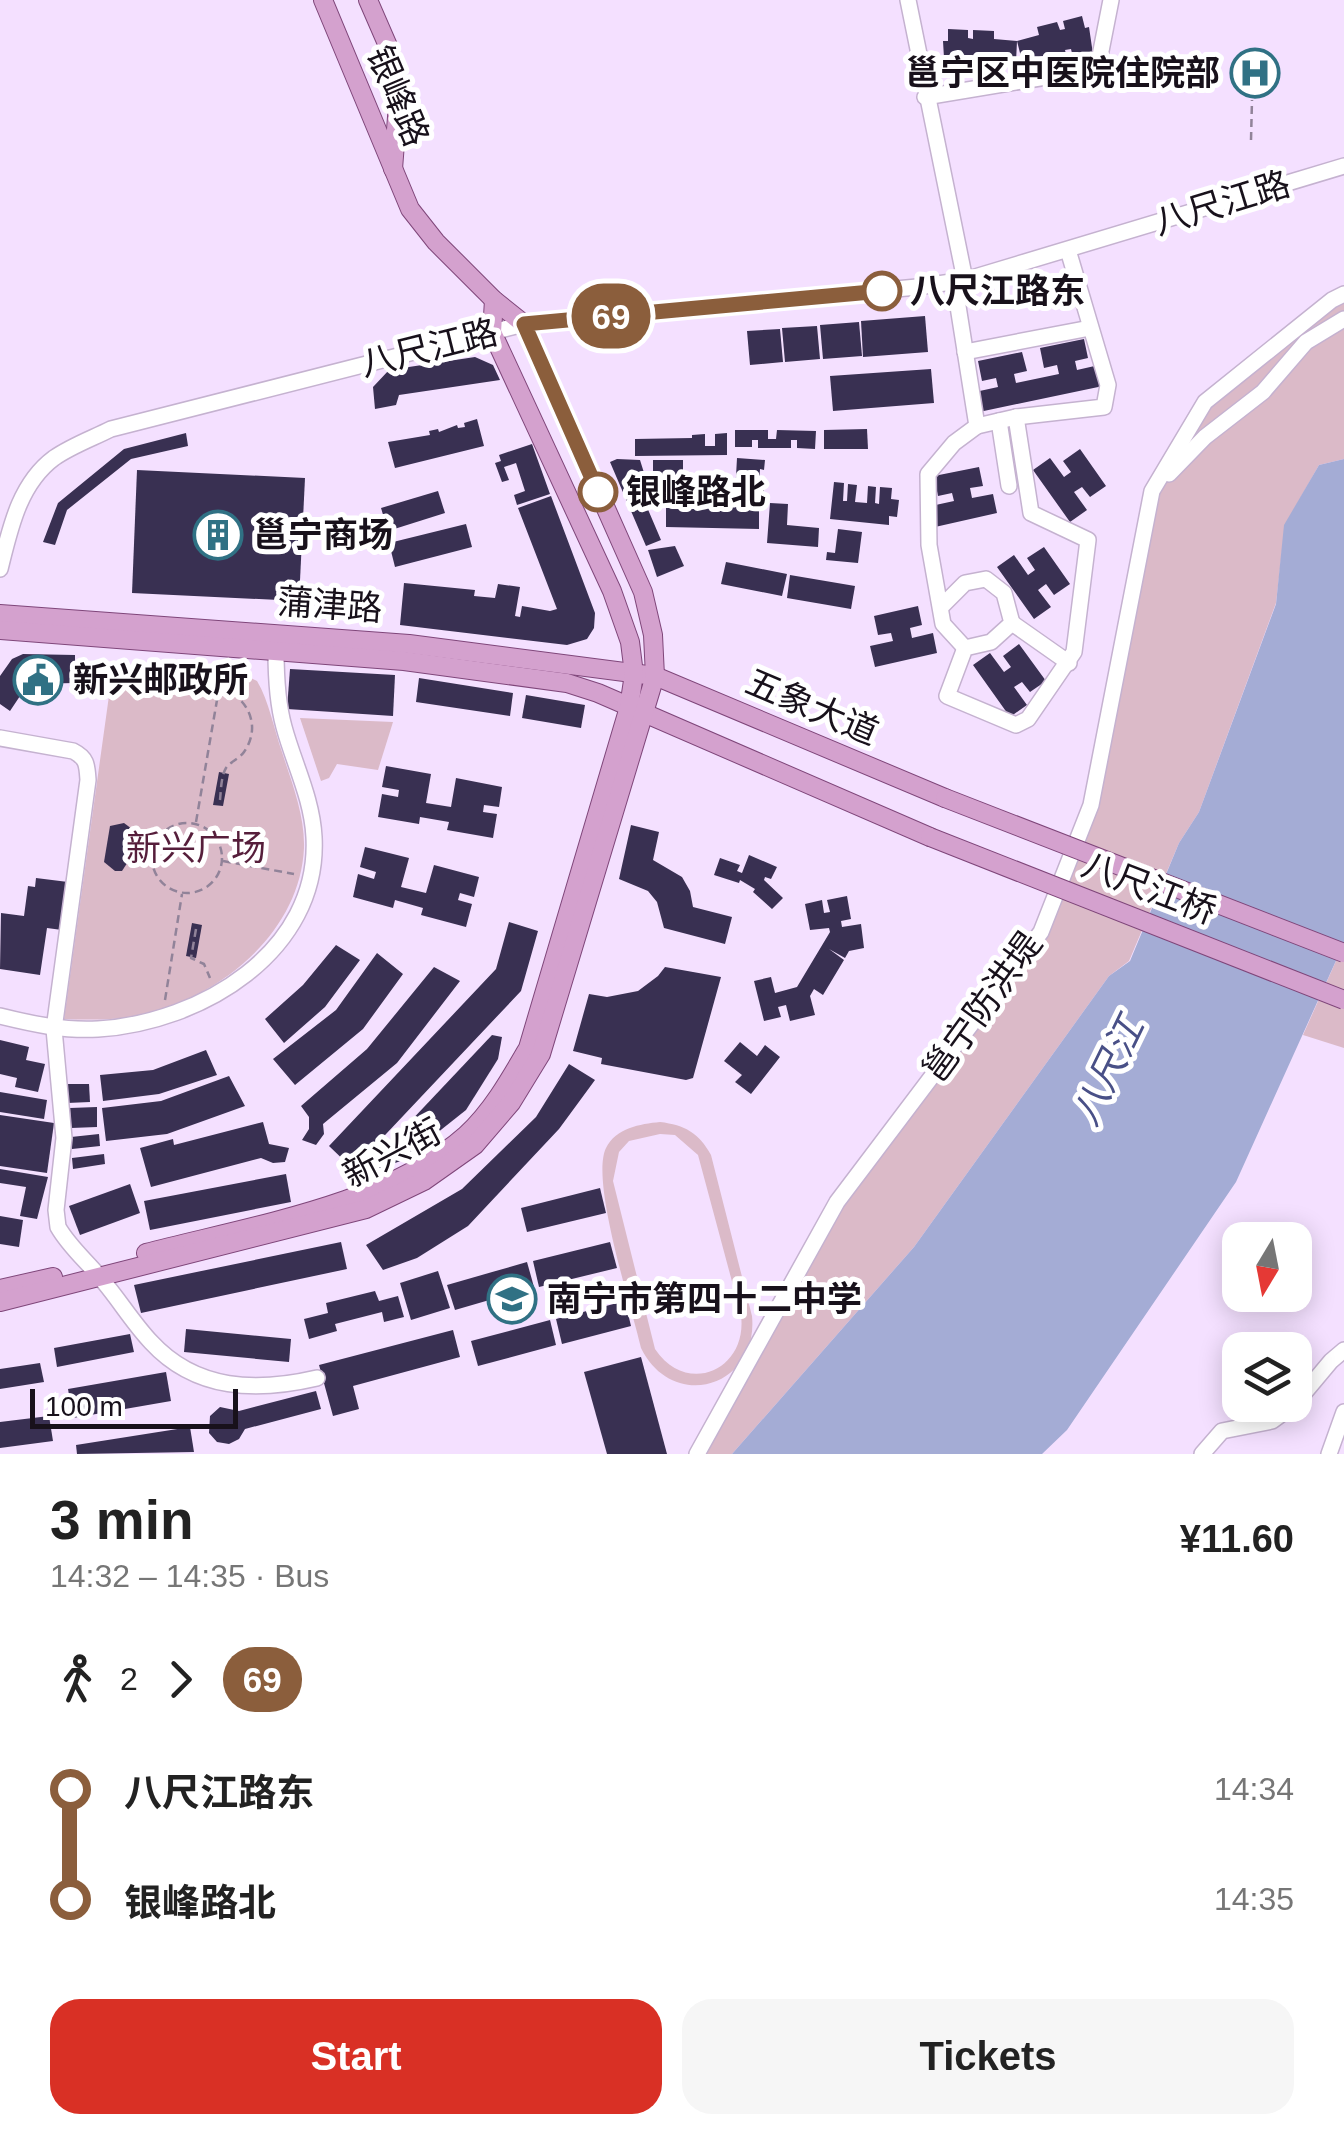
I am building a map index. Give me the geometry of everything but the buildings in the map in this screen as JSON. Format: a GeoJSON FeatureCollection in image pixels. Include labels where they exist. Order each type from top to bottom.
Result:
{"type":"FeatureCollection","features":[{"type":"Feature","properties":{"kind":"main road","name":"银峰路"},"geometry":{"type":"LineString","coordinates":[[323,0],[393,174]]}},
{"type":"Feature","properties":{"kind":"main road","name":"银峰路"},"geometry":{"type":"LineString","coordinates":[[368,0],[388,46],[399,91],[393,174]]}},
{"type":"Feature","properties":{"kind":"main road"},"geometry":{"type":"LineString","coordinates":[[393,174],[410,209],[436,242],[524,324],[643,592],[653,635],[654,676],[635,710]]}},
{"type":"Feature","properties":{"kind":"main road"},"geometry":{"type":"LineString","coordinates":[[494,300],[492,332],[612,591],[630,642],[635,710]]}},
{"type":"Feature","properties":{"kind":"main road","name":"蒲津路"},"geometry":{"type":"LineString","coordinates":[[0,614],[409,644],[654,676]]}},
{"type":"Feature","properties":{"kind":"main road","name":"蒲津路"},"geometry":{"type":"LineString","coordinates":[[0,630],[404,661],[567,683],[635,710]]}},
{"type":"Feature","properties":{"kind":"main road","name":"五象大道"},"geometry":{"type":"LineString","coordinates":[[654,676],[945,798]]}},
{"type":"Feature","properties":{"kind":"main road","name":"五象大道"},"geometry":{"type":"LineString","coordinates":[[635,710],[930,837]]}},
{"type":"Feature","properties":{"kind":"main road","name":"新兴街"},"geometry":{"type":"LineString","coordinates":[[0,1302],[95,1273],[366,1208],[424,1181],[475,1145],[511,1103],[541,1054],[635,710]]}},
{"type":"Feature","properties":{"kind":"main road","name":"八尺江桥"},"geometry":{"type":"LineString","coordinates":[[945,798],[1344,954]]}},
{"type":"Feature","properties":{"kind":"main road","name":"八尺江桥"},"geometry":{"type":"LineString","coordinates":[[930,837],[1344,1000]]}},
{"type":"Feature","properties":{"kind":"main road","name":"新兴街"},"geometry":{"type":"LineString","coordinates":[[0,1289],[95,1273]]}},
{"type":"Feature","properties":{"kind":"street"},"geometry":{"type":"LineString","coordinates":[[908,0],[959,281],[978,426]]}},
{"type":"Feature","properties":{"kind":"street"},"geometry":{"type":"LineString","coordinates":[[925,98],[1095,67],[1102,54],[1111,0]]}},
{"type":"Feature","properties":{"kind":"street","name":"八尺江路"},"geometry":{"type":"LineString","coordinates":[[0,569],[14,513],[32,481],[54,458],[110,429],[524,324],[959,281],[1344,166]]}},
{"type":"Feature","properties":{"kind":"street"},"geometry":{"type":"LineString","coordinates":[[966,648],[943,624],[929,545],[928,474],[954,443],[978,426],[1016,417],[1104,407],[1108,385],[1068,250]]}},
{"type":"Feature","properties":{"kind":"street","name":"邕宁防洪堤"},"geometry":{"type":"LineString","coordinates":[[696,1454],[837,1202],[1041,932],[1091,805],[1152,491],[1205,402],[1344,294]]}},
{"type":"Feature","properties":{"kind":"street"},"geometry":{"type":"LineString","coordinates":[[1152,491],[1205,437],[1263,392],[1306,342],[1344,319]]}},
{"type":"Feature","properties":{"kind":"street"},"geometry":{"type":"LineString","coordinates":[[966,352],[1090,328]]}},
{"type":"Feature","properties":{"kind":"street"},"geometry":{"type":"LineString","coordinates":[[966,648],[947,696],[1016,725],[1028,718],[1074,652],[1088,540],[1031,513],[1016,417]]}},
{"type":"Feature","properties":{"kind":"street"},"geometry":{"type":"LineString","coordinates":[[999,421],[1009,486]]}},
{"type":"Feature","properties":{"kind":"street"},"geometry":{"type":"LineString","coordinates":[[941,606],[965,583],[986,579],[1004,593],[1012,623],[1069,662]]}},
{"type":"Feature","properties":{"kind":"street"},"geometry":{"type":"LineString","coordinates":[[966,648],[991,642],[1012,623]]}},
{"type":"Feature","properties":{"kind":"street"},"geometry":{"type":"LineString","coordinates":[[0,1016],[54,1029],[98,1029],[138,1024],[176,1013],[251,970],[293,926],[308,892],[314,836],[308,800],[278,701],[276,652]]}},
{"type":"Feature","properties":{"kind":"street"},"geometry":{"type":"LineString","coordinates":[[0,738],[73,751],[87,764],[54,1029],[64,1138],[56,1210],[58,1227],[154,1346],[198,1376],[262,1388],[318,1378]]}},
{"type":"Feature","properties":{"kind":"street"},"geometry":{"type":"LineString","coordinates":[[1312,1384],[1344,1350]]}},
{"type":"Feature","properties":{"kind":"street"},"geometry":{"type":"LineString","coordinates":[[1329,1454],[1344,1412]]}},
{"type":"Feature","properties":{"kind":"street"},"geometry":{"type":"LineString","coordinates":[[1202,1454],[1222,1431],[1267,1422]]}},
{"type":"Feature","properties":{"kind":"path"},"geometry":{"type":"LineString","coordinates":[[1252,100],[1252,140]]}},
{"type":"Feature","properties":{"kind":"path"},"geometry":{"type":"LineString","coordinates":[[196,824],[222,671]]}},
{"type":"Feature","properties":{"kind":"path"},"geometry":{"type":"LineString","coordinates":[[220,686],[244,700],[252,730],[246,750],[224,770],[220,800]]}},
{"type":"Feature","properties":{"kind":"path"},"geometry":{"type":"LineString","coordinates":[[186,822],[196,824],[219,842],[222,861],[215,880],[208,886],[182,892],[159,878],[152,852],[167,829],[186,822]]}},
{"type":"Feature","properties":{"kind":"path"},"geometry":{"type":"LineString","coordinates":[[222,861],[301,875]]}},
{"type":"Feature","properties":{"kind":"path"},"geometry":{"type":"LineString","coordinates":[[164,1008],[182,892]]}},
{"type":"Feature","properties":{"kind":"path"},"geometry":{"type":"LineString","coordinates":[[196,929],[191,958],[204,964],[215,994]]}},
{"type":"Feature","properties":{"kind":"green space"},"geometry":{"type":"Polygon","coordinates":[[[1344,294],[1344,459],[1319,465],[1285,525],[1276,603],[1199,812],[1179,843],[1129,961],[1109,976],[914,1247],[732,1454],[697,1454],[837,1202],[1041,932],[1091,805],[1152,491],[1205,402],[1344,294]]]}},
{"type":"Feature","properties":{"kind":"green space","name":"新兴广场"},"geometry":{"type":"Polygon","coordinates":[[[113,667],[238,672],[257,681],[297,800],[304,848],[299,880],[287,909],[247,960],[221,980],[193,997],[132,1017],[64,1019],[113,667]]]}},
{"type":"Feature","properties":{"kind":"green space"},"geometry":{"type":"Polygon","coordinates":[[[300,718],[393,722],[378,770],[337,764],[329,778],[321,781],[300,718]]]}},
{"type":"Feature","properties":{"kind":"green space"},"geometry":{"type":"Polygon","coordinates":[[[1344,943],[1344,1048],[1303,1035],[1344,943]]]}},
{"type":"Feature","properties":{"kind":"green space"},"geometry":{"type":"Polygon","coordinates":[[[660,1122],[690,1131],[711,1155],[752,1316],[751,1340],[742,1360],[711,1383],[692,1385],[673,1380],[655,1368],[641,1348],[608,1215],[603,1188],[606,1148],[622,1132],[660,1122]],[[675,1135],[629,1141],[619,1152],[613,1181],[655,1349],[668,1364],[698,1374],[713,1371],[735,1350],[741,1334],[741,1315],[698,1155],[675,1135]]]}},
{"type":"Feature","properties":{"kind":"water","name":"八尺江"},"geometry":{"type":"Polygon","coordinates":[[[1344,459],[1344,943],[1236,1182],[1067,1430],[1042,1454],[732,1454],[914,1247],[1109,976],[1130,961],[1179,843],[1199,812],[1276,604],[1284,525],[1319,465],[1344,459]]]}},
{"type":"Feature","properties":{"kind":"bus line","name":"69"},"geometry":{"type":"LineString","coordinates":[[598,492],[524,324],[882,291]]}},
{"type":"Feature","properties":{"kind":"place","name":"邕宁区中医院住院部"},"geometry":{"type":"Point","coordinates":[1255,73]}},
{"type":"Feature","properties":{"kind":"place","name":"八尺江路东"},"geometry":{"type":"Point","coordinates":[882,291]}},
{"type":"Feature","properties":{"kind":"place","name":"银峰路北"},"geometry":{"type":"Point","coordinates":[598,492]}},
{"type":"Feature","properties":{"kind":"place","name":"邕宁商场"},"geometry":{"type":"Point","coordinates":[218,535]}},
{"type":"Feature","properties":{"kind":"place","name":"新兴邮政所"},"geometry":{"type":"Point","coordinates":[38,680]}},
{"type":"Feature","properties":{"kind":"place","name":"南宁市第四十二中学"},"geometry":{"type":"Point","coordinates":[512,1299]}}]}
